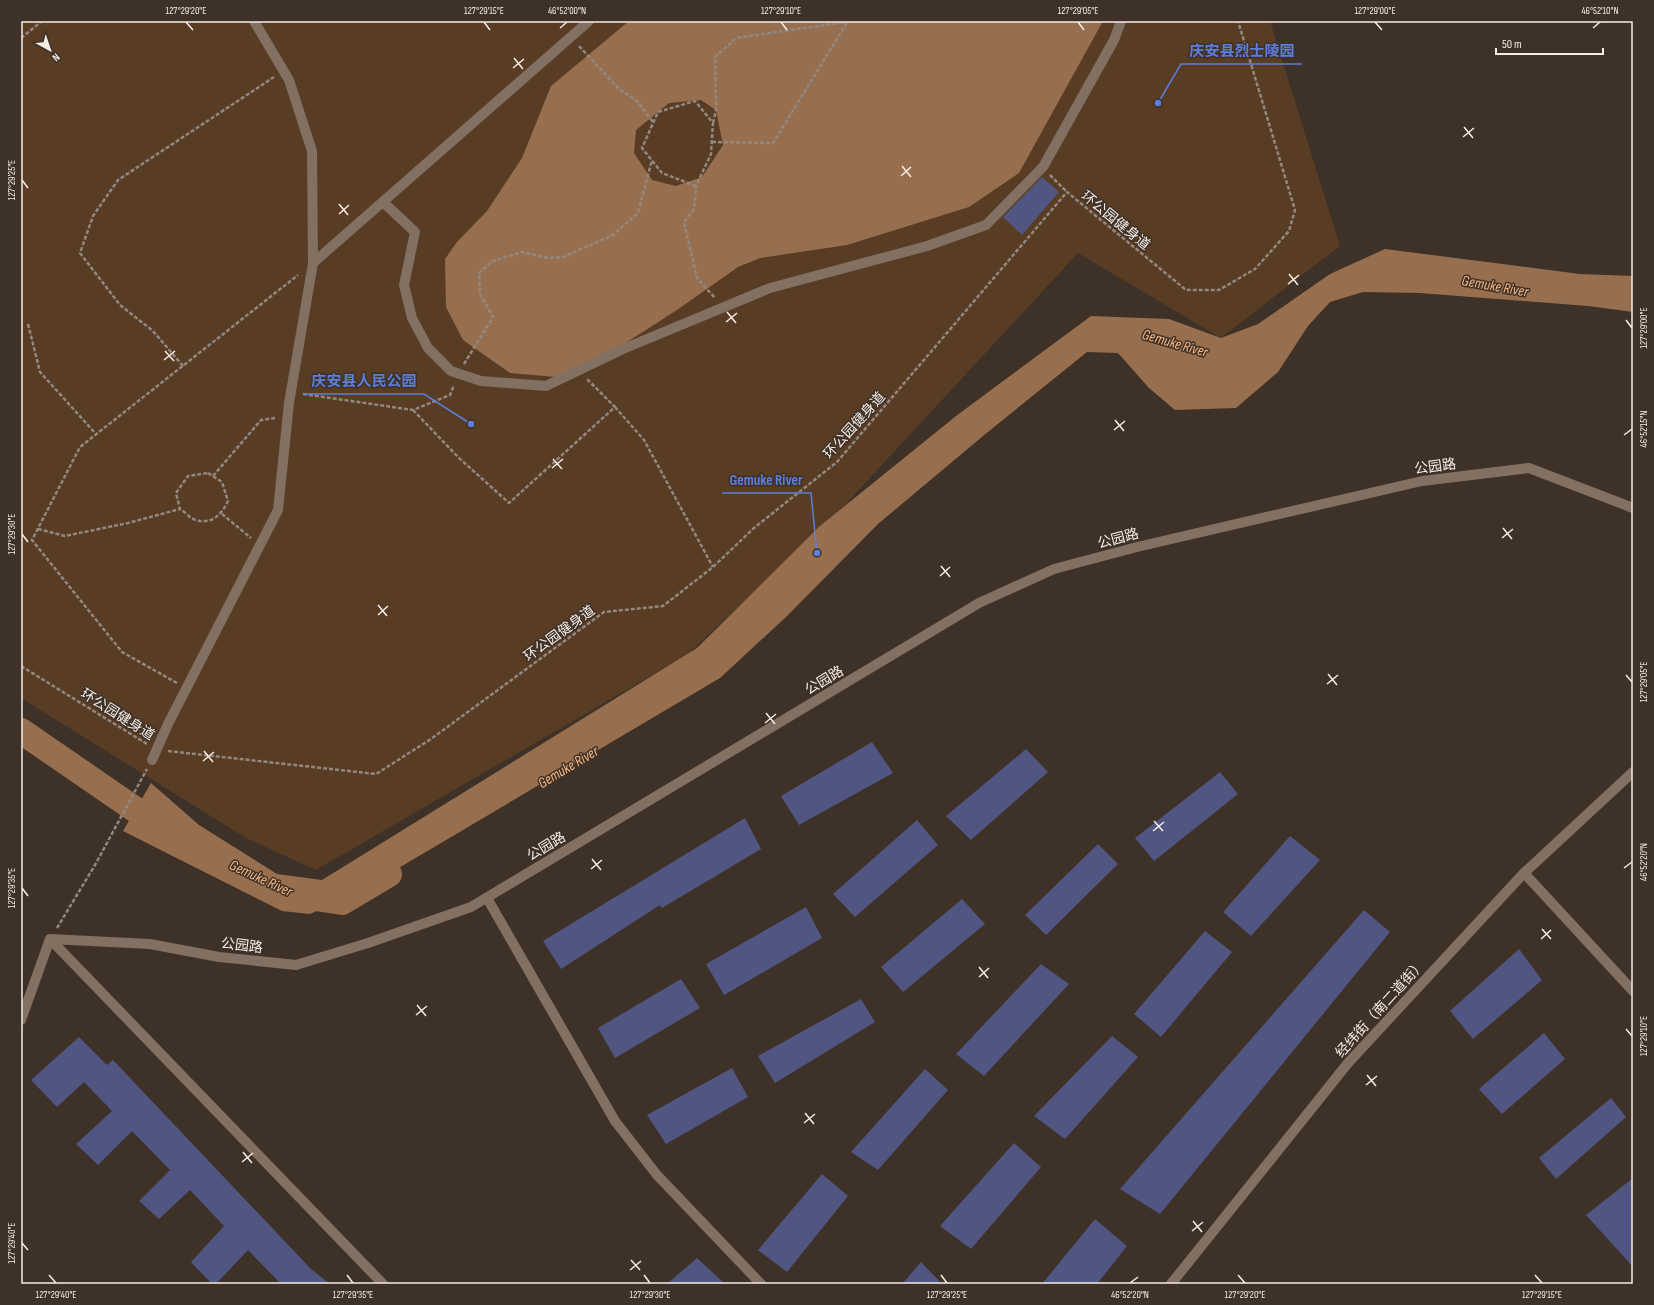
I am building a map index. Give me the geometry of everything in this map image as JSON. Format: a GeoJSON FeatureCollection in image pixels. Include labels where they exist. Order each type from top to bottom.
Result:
{"type":"FeatureCollection","features":[{"type":"Feature","properties":{"kind":"street"},"geometry":{"type":"LineString","coordinates":[[152,760],[186,688],[278,510],[291,392],[313,263],[312,151],[289,80],[254,21]]}},
{"type":"Feature","properties":{"kind":"street"},"geometry":{"type":"LineString","coordinates":[[313,263],[589,21]]}},
{"type":"Feature","properties":{"kind":"street"},"geometry":{"type":"LineString","coordinates":[[383,202],[415,232],[404,285],[412,318],[428,348],[451,371],[458,374],[481,381],[546,386],[623,349],[770,288],[927,246],[986,225],[1043,167],[1114,40],[1121,21]]}},
{"type":"Feature","properties":{"kind":"street","name":"公园路"},"geometry":{"type":"LineString","coordinates":[[50,940],[150,944],[219,957],[296,965],[368,943],[456,913],[488,898],[979,603],[1054,570],[1152,544],[1422,481],[1530,468],[1633,508]]}},
{"type":"Feature","properties":{"kind":"street","name":"经纬街（南二道街）"},"geometry":{"type":"LineString","coordinates":[[1171,1284],[1348,1063],[1524,873],[1633,772]]}},
{"type":"Feature","properties":{"kind":"street"},"geometry":{"type":"LineString","coordinates":[[1524,873],[1633,991]]}},
{"type":"Feature","properties":{"kind":"street"},"geometry":{"type":"LineString","coordinates":[[488,898],[615,1121],[657,1175],[761,1284]]}},
{"type":"Feature","properties":{"kind":"street"},"geometry":{"type":"LineString","coordinates":[[21,1020],[50,940],[383,1284]]}},
{"type":"Feature","properties":{"kind":"path"},"geometry":{"type":"LineString","coordinates":[[21,38],[42,21]]}},
{"type":"Feature","properties":{"kind":"path","name":"环公园健身道"},"geometry":{"type":"LineString","coordinates":[[21,666],[156,750],[376,774],[432,739],[604,612],[663,606],[713,567],[754,528],[837,462],[1067,192],[1186,290],[1218,290],[1255,269],[1289,231],[1295,210],[1238,21]]}},
{"type":"Feature","properties":{"kind":"path"},"geometry":{"type":"LineString","coordinates":[[724,307],[697,278],[684,222],[694,208],[696,186],[711,154],[713,123],[716,110],[715,57],[736,38],[847,22]]}},
{"type":"Feature","properties":{"kind":"path"},"geometry":{"type":"LineString","coordinates":[[712,142],[773,143],[847,22]]}},
{"type":"Feature","properties":{"kind":"path"},"geometry":{"type":"LineString","coordinates":[[571,37],[619,89],[637,101],[653,122]]}},
{"type":"Feature","properties":{"kind":"path"},"geometry":{"type":"LineString","coordinates":[[183,366],[153,331],[120,306],[80,253],[85,238],[93,216],[118,180],[283,71]]}},
{"type":"Feature","properties":{"kind":"path"},"geometry":{"type":"LineString","coordinates":[[696,186],[662,173],[642,148],[658,112],[695,100],[713,123]]}},
{"type":"Feature","properties":{"kind":"path"},"geometry":{"type":"LineString","coordinates":[[291,392],[413,410],[450,395],[458,374],[493,317],[480,294],[480,272],[493,261],[522,252],[548,258],[563,257],[613,235],[638,213],[652,160]]}},
{"type":"Feature","properties":{"kind":"path"},"geometry":{"type":"LineString","coordinates":[[1043,167],[1067,192]]}},
{"type":"Feature","properties":{"kind":"path"},"geometry":{"type":"LineString","coordinates":[[186,688],[122,652],[32,540],[80,447],[313,263]]}},
{"type":"Feature","properties":{"kind":"path"},"geometry":{"type":"LineString","coordinates":[[28,324],[40,372],[96,434]]}},
{"type":"Feature","properties":{"kind":"path"},"geometry":{"type":"LineString","coordinates":[[578,370],[615,407],[644,440],[713,567]]}},
{"type":"Feature","properties":{"kind":"path"},"geometry":{"type":"LineString","coordinates":[[413,410],[459,458],[510,503],[615,407]]}},
{"type":"Feature","properties":{"kind":"path"},"geometry":{"type":"LineString","coordinates":[[213,476],[261,420],[288,416]]}},
{"type":"Feature","properties":{"kind":"path"},"geometry":{"type":"LineString","coordinates":[[208,473],[213,476],[222,482],[228,501],[222,514],[209,520],[196,520],[180,509],[176,493],[188,476],[208,473]]}},
{"type":"Feature","properties":{"kind":"path"},"geometry":{"type":"LineString","coordinates":[[38,529],[65,536],[128,523],[180,509]]}},
{"type":"Feature","properties":{"kind":"path"},"geometry":{"type":"LineString","coordinates":[[222,514],[260,546]]}},
{"type":"Feature","properties":{"kind":"path"},"geometry":{"type":"LineString","coordinates":[[50,940],[95,865],[152,760]]}},
{"type":"Feature","properties":{"kind":"shaded area"},"geometry":{"type":"Polygon","coordinates":[[[21,21],[1270,21],[1340,246],[1221,338],[1078,253],[844,506],[687,655],[316,870],[246,838],[21,698],[21,21]]]}},
{"type":"Feature","properties":{"kind":"water"},"geometry":{"type":"Polygon","coordinates":[[[629,21],[1103,21],[1019,173],[969,207],[847,245],[760,258],[738,267],[677,310],[602,358],[556,377],[510,373],[463,340],[446,307],[445,259],[457,242],[487,211],[522,158],[551,86],[629,21]],[[701,100],[669,103],[636,130],[634,153],[652,180],[676,186],[702,177],[723,145],[716,110],[701,100]]]}},
{"type":"Feature","properties":{"kind":"water"},"geometry":{"type":"Polygon","coordinates":[[[1385,249],[1580,274],[1633,276],[1633,312],[1588,306],[1420,293],[1363,292],[1330,302],[1308,326],[1278,372],[1236,408],[1175,410],[1149,388],[1118,353],[1087,352],[983,436],[878,524],[786,617],[720,678],[358,892],[310,914],[282,911],[123,831],[151,783],[199,825],[277,874],[322,880],[697,648],[820,526],[956,416],[1091,316],[1169,319],[1221,338],[1258,324],[1330,274],[1385,249]]]}},
{"type":"Feature","properties":{"kind":"building"},"geometry":{"type":"Polygon","coordinates":[[[1042,177],[1059,192],[1022,235],[1003,217],[1042,177]]]}},
{"type":"Feature","properties":{"kind":"building"},"geometry":{"type":"Polygon","coordinates":[[[872,742],[893,773],[799,825],[781,796],[872,742]]]}},
{"type":"Feature","properties":{"kind":"building"},"geometry":{"type":"Polygon","coordinates":[[[1026,749],[1048,772],[971,840],[946,816],[1026,749]]]}},
{"type":"Feature","properties":{"kind":"building"},"geometry":{"type":"Polygon","coordinates":[[[1220,772],[1238,794],[1154,861],[1135,838],[1220,772]]]}},
{"type":"Feature","properties":{"kind":"building"},"geometry":{"type":"Polygon","coordinates":[[[745,818],[761,849],[662,908],[660,905],[561,969],[543,941],[745,818]]]}},
{"type":"Feature","properties":{"kind":"building"},"geometry":{"type":"Polygon","coordinates":[[[917,820],[938,845],[855,917],[833,894],[917,820]]]}},
{"type":"Feature","properties":{"kind":"building"},"geometry":{"type":"Polygon","coordinates":[[[1290,836],[1320,860],[1251,936],[1223,912],[1290,836]]]}},
{"type":"Feature","properties":{"kind":"building"},"geometry":{"type":"Polygon","coordinates":[[[1098,844],[1118,864],[1046,935],[1025,915],[1098,844]]]}},
{"type":"Feature","properties":{"kind":"building"},"geometry":{"type":"Polygon","coordinates":[[[962,899],[985,924],[903,992],[881,967],[962,899]]]}},
{"type":"Feature","properties":{"kind":"building"},"geometry":{"type":"Polygon","coordinates":[[[806,907],[822,938],[724,995],[706,964],[806,907]]]}},
{"type":"Feature","properties":{"kind":"building"},"geometry":{"type":"Polygon","coordinates":[[[1364,910],[1390,932],[1160,1214],[1120,1189],[1364,910]]]}},
{"type":"Feature","properties":{"kind":"building"},"geometry":{"type":"Polygon","coordinates":[[[1205,931],[1232,952],[1161,1037],[1134,1014],[1205,931]]]}},
{"type":"Feature","properties":{"kind":"building"},"geometry":{"type":"Polygon","coordinates":[[[1519,949],[1542,980],[1473,1039],[1450,1011],[1519,949]]]}},
{"type":"Feature","properties":{"kind":"building"},"geometry":{"type":"Polygon","coordinates":[[[1041,964],[1069,984],[984,1076],[956,1054],[1041,964]]]}},
{"type":"Feature","properties":{"kind":"building"},"geometry":{"type":"Polygon","coordinates":[[[681,979],[700,1008],[615,1058],[598,1028],[681,979]]]}},
{"type":"Feature","properties":{"kind":"building"},"geometry":{"type":"Polygon","coordinates":[[[861,999],[875,1022],[775,1083],[758,1056],[861,999]]]}},
{"type":"Feature","properties":{"kind":"building"},"geometry":{"type":"Polygon","coordinates":[[[1544,1033],[1565,1059],[1502,1114],[1479,1089],[1544,1033]]]}},
{"type":"Feature","properties":{"kind":"building"},"geometry":{"type":"Polygon","coordinates":[[[1112,1036],[1138,1057],[1065,1139],[1034,1116],[1112,1036]]]}},
{"type":"Feature","properties":{"kind":"building"},"geometry":{"type":"Polygon","coordinates":[[[79,1037],[107,1065],[113,1060],[311,1269],[330,1284],[281,1284],[248,1250],[216,1284],[212,1284],[191,1262],[224,1226],[190,1190],[159,1219],[139,1201],[170,1170],[132,1131],[98,1165],[76,1144],[112,1111],[84,1082],[57,1107],[31,1080],[79,1037]]]}},
{"type":"Feature","properties":{"kind":"building"},"geometry":{"type":"Polygon","coordinates":[[[732,1068],[748,1097],[666,1144],[647,1115],[732,1068]]]}},
{"type":"Feature","properties":{"kind":"building"},"geometry":{"type":"Polygon","coordinates":[[[925,1069],[948,1090],[878,1170],[851,1152],[925,1069]]]}},
{"type":"Feature","properties":{"kind":"building"},"geometry":{"type":"Polygon","coordinates":[[[1611,1098],[1626,1117],[1556,1179],[1539,1158],[1611,1098]]]}},
{"type":"Feature","properties":{"kind":"building"},"geometry":{"type":"Polygon","coordinates":[[[1014,1143],[1041,1167],[971,1249],[940,1226],[1014,1143]]]}},
{"type":"Feature","properties":{"kind":"building"},"geometry":{"type":"Polygon","coordinates":[[[822,1174],[848,1196],[787,1272],[758,1250],[822,1174]]]}},
{"type":"Feature","properties":{"kind":"building"},"geometry":{"type":"Polygon","coordinates":[[[1633,1178],[1633,1267],[1586,1215],[1633,1178]]]}},
{"type":"Feature","properties":{"kind":"building"},"geometry":{"type":"Polygon","coordinates":[[[1095,1219],[1127,1246],[1097,1284],[1042,1284],[1095,1219]]]}},
{"type":"Feature","properties":{"kind":"building"},"geometry":{"type":"Polygon","coordinates":[[[697,1258],[725,1284],[667,1284],[697,1258]]]}},
{"type":"Feature","properties":{"kind":"building"},"geometry":{"type":"Polygon","coordinates":[[[921,1262],[942,1284],[902,1284],[921,1262]]]}},
{"type":"Feature","properties":{"kind":"waterway","name":"Gemuke River"},"geometry":{"type":"LineString","coordinates":[[21,731],[165,830]]}},
{"type":"Feature","properties":{"kind":"waterway","name":"Gemuke River"},"geometry":{"type":"LineString","coordinates":[[302,896],[342,902],[389,874]]}},
{"type":"Feature","properties":{"kind":"place","name":"庆安县烈士陵园"},"geometry":{"type":"Point","coordinates":[1158,103]}},
{"type":"Feature","properties":{"kind":"place","name":"庆安县人民公园"},"geometry":{"type":"Point","coordinates":[471,424]}},
{"type":"Feature","properties":{"kind":"place","name":"Gemuke River"},"geometry":{"type":"Point","coordinates":[817,553]}}]}
